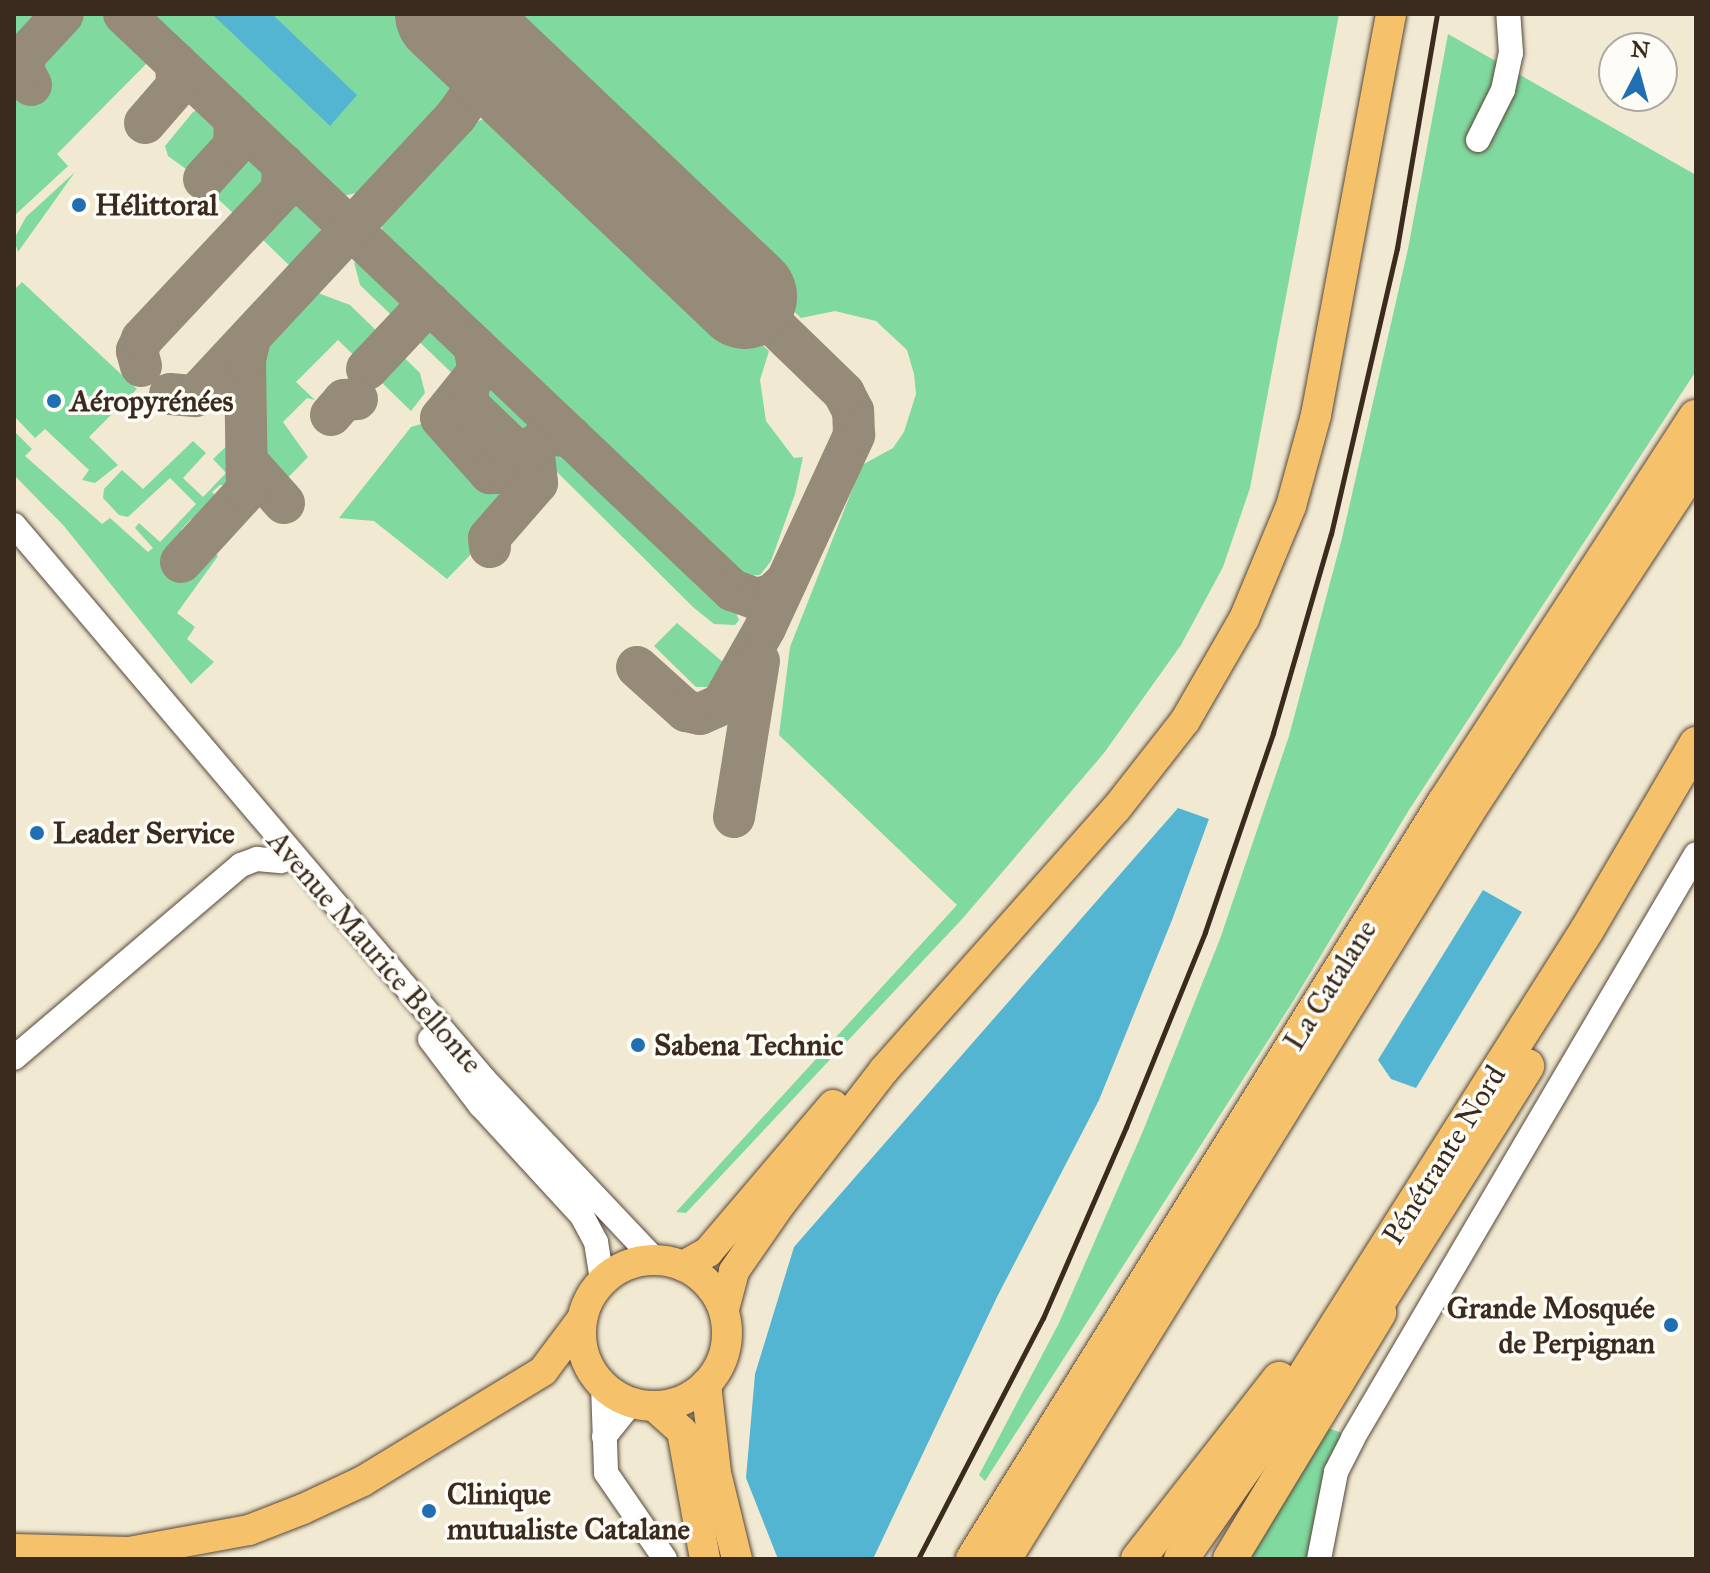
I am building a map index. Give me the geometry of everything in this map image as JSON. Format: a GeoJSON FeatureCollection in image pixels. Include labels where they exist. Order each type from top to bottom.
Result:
{"type":"FeatureCollection","features":[{"type":"Feature","properties":{"kind":"highway","name":"La Catalane"},"geometry":{"type":"LineString","coordinates":[[973,1559],[1444,803],[1696,417]]}},
{"type":"Feature","properties":{"kind":"highway","name":"La Catalane"},"geometry":{"type":"LineString","coordinates":[[1004,1559],[1468,811],[1696,464]]}},
{"type":"Feature","properties":{"kind":"highway","name":"Pénétrante Nord"},"geometry":{"type":"LineString","coordinates":[[1181,1559],[1260,1446],[1587,930],[1695,746]]}},
{"type":"Feature","properties":{"kind":"highway","name":"Pénétrante Nord"},"geometry":{"type":"LineString","coordinates":[[1207,1559],[1444,1203],[1696,784]]}},
{"type":"Feature","properties":{"kind":"highway"},"geometry":{"type":"LineString","coordinates":[[1138,1559],[1352,1282],[1587,930]]}},
{"type":"Feature","properties":{"kind":"highway"},"geometry":{"type":"LineString","coordinates":[[1230,1559],[1444,1203]]}},
{"type":"Feature","properties":{"kind":"main road"},"geometry":{"type":"LineString","coordinates":[[14,1549],[129,1552],[249,1530],[363,1481],[543,1371],[582,1319],[602,1281],[617,1269],[668,1262],[708,1252],[1094,814],[1156,740],[1219,643],[1275,520],[1303,423],[1379,14]]}},
{"type":"Feature","properties":{"kind":"main road"},"geometry":{"type":"LineString","coordinates":[[643,1404],[691,1396],[706,1384],[725,1349],[724,1309],[734,1271],[782,1202],[894,1058],[1116,809],[1185,721],[1244,619],[1291,506],[1316,415],[1391,14]]}},
{"type":"Feature","properties":{"kind":"main road"},"geometry":{"type":"LineString","coordinates":[[668,1262],[701,1276],[724,1309]]}},
{"type":"Feature","properties":{"kind":"main road"},"geometry":{"type":"LineString","coordinates":[[582,1319],[581,1339],[599,1381]]}},
{"type":"Feature","properties":{"kind":"main road"},"geometry":{"type":"LineString","coordinates":[[543,1371],[599,1381],[643,1404],[682,1431],[705,1559]]}},
{"type":"Feature","properties":{"kind":"main road"},"geometry":{"type":"LineString","coordinates":[[706,1384],[716,1473],[737,1559]]}},
{"type":"Feature","properties":{"kind":"street"},"geometry":{"type":"LineString","coordinates":[[1478,140],[1503,90],[1511,53],[1508,14]]}},
{"type":"Feature","properties":{"kind":"street","name":"Avenue Maurice Bellonte"},"geometry":{"type":"LineString","coordinates":[[14,525],[465,1058],[668,1262]]}},
{"type":"Feature","properties":{"kind":"street","name":"Avenue Maurice Bellonte"},"geometry":{"type":"LineString","coordinates":[[14,544],[250,825],[379,971],[480,1105],[582,1216],[596,1242],[602,1281]]}},
{"type":"Feature","properties":{"kind":"street"},"geometry":{"type":"LineString","coordinates":[[241,865],[252,839],[250,825]]}},
{"type":"Feature","properties":{"kind":"street"},"geometry":{"type":"LineString","coordinates":[[1319,1559],[1336,1472],[1353,1438],[1696,854]]}},
{"type":"Feature","properties":{"kind":"street"},"geometry":{"type":"LineString","coordinates":[[14,1058],[241,865],[257,859],[282,861]]}},
{"type":"Feature","properties":{"kind":"street"},"geometry":{"type":"LineString","coordinates":[[599,1381],[606,1473],[665,1559]]}},
{"type":"Feature","properties":{"kind":"street"},"geometry":{"type":"LineString","coordinates":[[602,1439],[643,1404]]}},
{"type":"Feature","properties":{"kind":"green space"},"geometry":{"type":"Polygon","coordinates":[[[14,14],[106,14],[148,62],[57,154],[68,166],[14,216],[14,14]]]}},
{"type":"Feature","properties":{"kind":"green space"},"geometry":{"type":"Polygon","coordinates":[[[140,14],[412,14],[448,56],[452,68],[449,99],[371,190],[338,197],[328,193],[140,14]]]}},
{"type":"Feature","properties":{"kind":"green space"},"geometry":{"type":"Polygon","coordinates":[[[479,14],[1339,14],[1250,488],[1223,567],[1181,645],[1104,753],[963,918],[686,1213],[676,1212],[957,905],[779,735],[790,647],[862,465],[893,448],[904,432],[916,394],[914,374],[907,350],[876,321],[835,311],[801,318],[479,14]]]}},
{"type":"Feature","properties":{"kind":"green space"},"geometry":{"type":"Polygon","coordinates":[[[1448,34],[1696,175],[1696,371],[1409,810],[1292,1003],[985,1481],[979,1475],[1059,1323],[1143,1131],[1220,939],[1289,736],[1342,538],[1408,249],[1448,34]]]}},
{"type":"Feature","properties":{"kind":"green space"},"geometry":{"type":"Polygon","coordinates":[[[202,108],[225,127],[226,135],[190,172],[168,156],[165,146],[193,112],[202,108]]]}},
{"type":"Feature","properties":{"kind":"green space"},"geometry":{"type":"Polygon","coordinates":[[[499,115],[530,126],[769,351],[760,380],[766,421],[794,458],[803,457],[795,494],[771,561],[760,575],[734,576],[386,246],[381,224],[390,206],[464,125],[499,115]]]}},
{"type":"Feature","properties":{"kind":"green space"},"geometry":{"type":"Polygon","coordinates":[[[247,153],[274,173],[274,182],[246,214],[236,216],[211,192],[247,153]]]}},
{"type":"Feature","properties":{"kind":"green space"},"geometry":{"type":"Polygon","coordinates":[[[75,172],[18,252],[14,239],[26,217],[75,172]]]}},
{"type":"Feature","properties":{"kind":"green space"},"geometry":{"type":"Polygon","coordinates":[[[295,197],[316,214],[321,229],[316,253],[294,270],[259,236],[295,197]]]}},
{"type":"Feature","properties":{"kind":"green space"},"geometry":{"type":"Polygon","coordinates":[[[354,262],[377,270],[470,361],[461,376],[455,376],[360,285],[354,262]]]}},
{"type":"Feature","properties":{"kind":"green space"},"geometry":{"type":"Polygon","coordinates":[[[22,282],[137,389],[89,437],[118,465],[95,483],[82,480],[89,470],[45,429],[35,438],[14,416],[14,290],[22,282]]]}},
{"type":"Feature","properties":{"kind":"green space"},"geometry":{"type":"Polygon","coordinates":[[[318,293],[350,305],[420,373],[425,393],[411,411],[338,340],[296,382],[315,400],[307,398],[283,422],[308,457],[277,489],[264,477],[256,348],[303,297],[318,293]]]}},
{"type":"Feature","properties":{"kind":"green space"},"geometry":{"type":"Polygon","coordinates":[[[235,370],[237,485],[220,485],[212,492],[221,500],[198,526],[191,519],[181,530],[193,537],[176,557],[184,564],[205,543],[218,556],[177,613],[195,627],[187,639],[214,662],[191,684],[64,526],[14,475],[14,431],[32,449],[25,456],[102,524],[110,518],[148,552],[153,548],[135,528],[139,523],[160,542],[196,504],[170,478],[128,517],[119,515],[103,498],[104,489],[122,470],[143,489],[193,441],[206,453],[183,478],[203,497],[226,473],[213,459],[233,440],[235,370]]]}},
{"type":"Feature","properties":{"kind":"green space"},"geometry":{"type":"Polygon","coordinates":[[[485,385],[496,385],[533,418],[536,425],[528,437],[515,435],[480,400],[485,385]]]}},
{"type":"Feature","properties":{"kind":"green space"},"geometry":{"type":"Polygon","coordinates":[[[461,411],[509,456],[502,461],[490,457],[455,424],[461,411]]]}},
{"type":"Feature","properties":{"kind":"green space"},"geometry":{"type":"Polygon","coordinates":[[[421,424],[505,500],[469,541],[472,553],[447,579],[374,521],[339,518],[411,427],[421,424]]]}},
{"type":"Feature","properties":{"kind":"green space"},"geometry":{"type":"Polygon","coordinates":[[[557,445],[734,608],[739,620],[735,625],[714,624],[693,607],[544,459],[557,445]]]}},
{"type":"Feature","properties":{"kind":"green space"},"geometry":{"type":"Polygon","coordinates":[[[677,623],[724,663],[720,679],[710,687],[696,687],[654,646],[677,623]]]}},
{"type":"Feature","properties":{"kind":"green space"},"geometry":{"type":"Polygon","coordinates":[[[1322,1426],[1348,1435],[1313,1559],[1239,1559],[1322,1426]]]}},
{"type":"Feature","properties":{"kind":"water"},"geometry":{"type":"Polygon","coordinates":[[[212,14],[272,14],[357,95],[330,126],[212,14]]]}},
{"type":"Feature","properties":{"kind":"water"},"geometry":{"type":"Polygon","coordinates":[[[1178,808],[1209,819],[1099,1100],[997,1297],[873,1559],[778,1559],[746,1478],[755,1374],[794,1247],[1178,808]]]}},
{"type":"Feature","properties":{"kind":"water"},"geometry":{"type":"Polygon","coordinates":[[[1483,890],[1522,912],[1416,1088],[1391,1079],[1378,1060],[1483,890]]]}},
{"type":"Feature","properties":{"kind":"taxiway"},"geometry":{"type":"LineString","coordinates":[[31,85],[22,67],[26,54],[63,14]]}},
{"type":"Feature","properties":{"kind":"taxiway"},"geometry":{"type":"LineString","coordinates":[[124,14],[732,590],[757,599],[773,594],[786,582]]}},
{"type":"Feature","properties":{"kind":"taxiway"},"geometry":{"type":"LineString","coordinates":[[170,394],[195,396],[456,116],[474,90],[479,65],[447,14]]}},
{"type":"Feature","properties":{"kind":"taxiway"},"geometry":{"type":"LineString","coordinates":[[145,123],[177,86],[176,63]]}},
{"type":"Feature","properties":{"kind":"taxiway"},"geometry":{"type":"LineString","coordinates":[[204,179],[234,146],[235,119]]}},
{"type":"Feature","properties":{"kind":"taxiway"},"geometry":{"type":"LineString","coordinates":[[141,366],[137,351],[142,339],[282,190],[283,164]]}},
{"type":"Feature","properties":{"kind":"taxiway"},"geometry":{"type":"LineString","coordinates":[[637,667],[686,711],[700,714],[722,704],[765,628],[854,435],[853,411],[844,393],[745,297]]}},
{"type":"Feature","properties":{"kind":"taxiway"},"geometry":{"type":"LineString","coordinates":[[367,369],[429,303]]}},
{"type":"Feature","properties":{"kind":"taxiway"},"geometry":{"type":"LineString","coordinates":[[181,562],[247,490],[245,360],[250,339]]}},
{"type":"Feature","properties":{"kind":"taxiway"},"geometry":{"type":"LineString","coordinates":[[474,346],[479,371],[441,418],[490,473],[508,473],[548,434],[571,437]]}},
{"type":"Feature","properties":{"kind":"taxiway"},"geometry":{"type":"LineString","coordinates":[[468,385],[468,405],[534,468]]}},
{"type":"Feature","properties":{"kind":"taxiway"},"geometry":{"type":"LineString","coordinates":[[331,415],[344,400],[357,399]]}},
{"type":"Feature","properties":{"kind":"taxiway"},"geometry":{"type":"LineString","coordinates":[[490,547],[489,538],[537,483],[533,447],[527,449]]}},
{"type":"Feature","properties":{"kind":"taxiway"},"geometry":{"type":"LineString","coordinates":[[250,465],[284,503]]}},
{"type":"Feature","properties":{"kind":"taxiway"},"geometry":{"type":"LineString","coordinates":[[734,817],[759,661]]}},
{"type":"Feature","properties":{"kind":"runway"},"geometry":{"type":"LineString","coordinates":[[447,14],[745,297]]}},
{"type":"Feature","properties":{"kind":"railway"},"geometry":{"type":"LineString","coordinates":[[918,1559],[1043,1318],[1126,1127],[1205,932],[1273,733],[1331,534],[1397,248],[1437,14]]}},
{"type":"Feature","properties":{"kind":"place","name":"Hélittoral"},"geometry":{"type":"Point","coordinates":[79,205]}},
{"type":"Feature","properties":{"kind":"place","name":"Aéropyrénées"},"geometry":{"type":"Point","coordinates":[54,401]}},
{"type":"Feature","properties":{"kind":"place","name":"Leader Service"},"geometry":{"type":"Point","coordinates":[37,833]}},
{"type":"Feature","properties":{"kind":"place","name":"Sabena Technic"},"geometry":{"type":"Point","coordinates":[638,1045]}},
{"type":"Feature","properties":{"kind":"place","name":"Grande Mosquée de Perpignan"},"geometry":{"type":"Point","coordinates":[1671,1325]}},
{"type":"Feature","properties":{"kind":"place","name":"Clinique mutualiste Catalane"},"geometry":{"type":"Point","coordinates":[429,1511]}}]}
